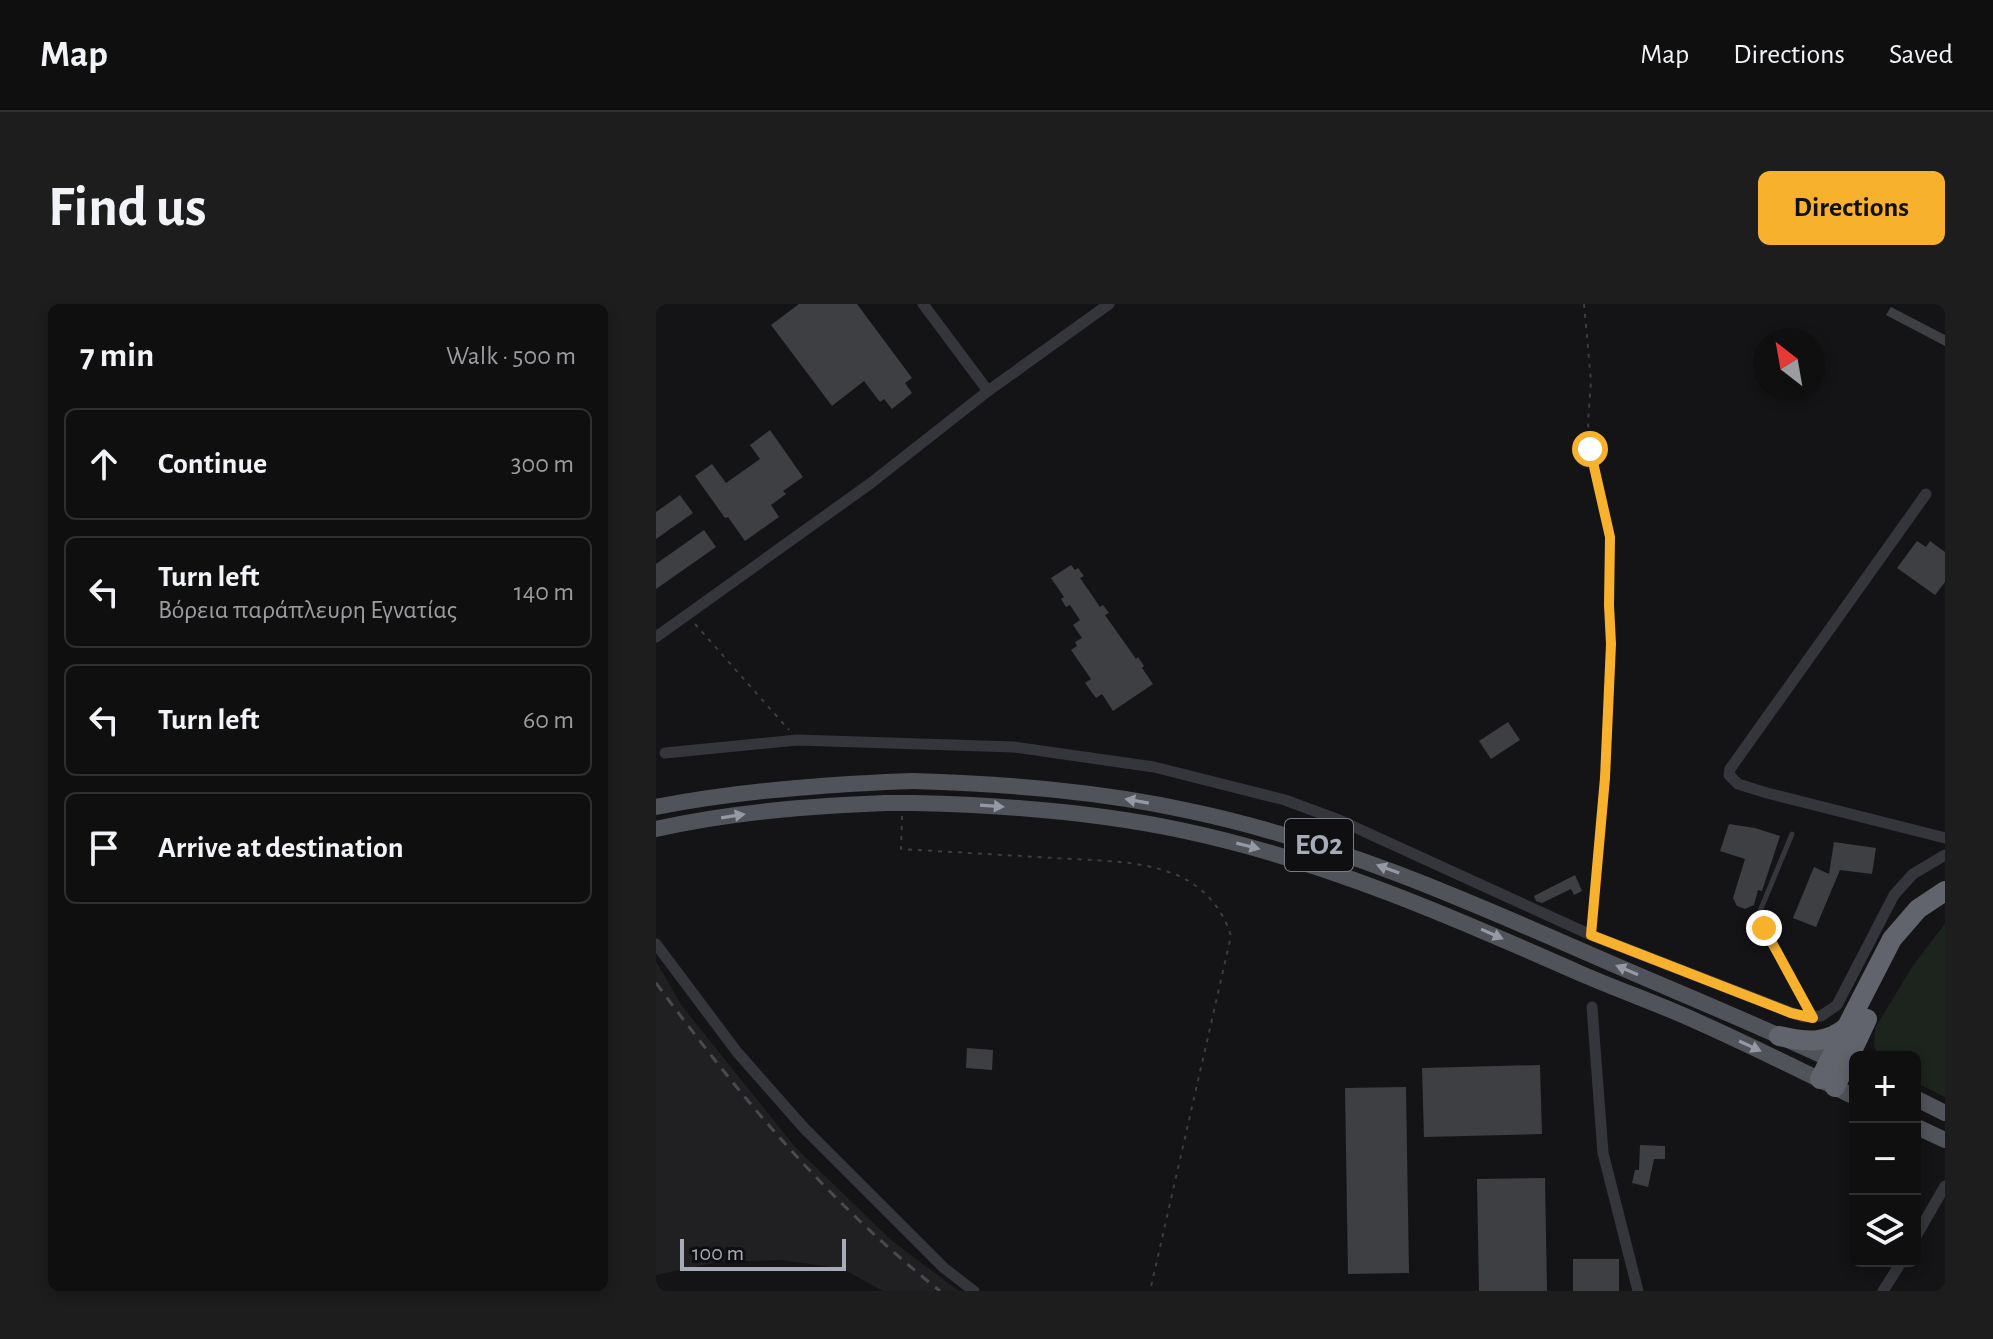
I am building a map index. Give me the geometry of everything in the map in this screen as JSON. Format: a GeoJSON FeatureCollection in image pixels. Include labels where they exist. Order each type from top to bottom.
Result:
{"type":"FeatureCollection","features":[{"type":"Feature","properties":{"kind":"highway"},"geometry":{"type":"LineString","coordinates":[[1827,1083],[1843,1065],[1857,1024],[1900,928],[1930,900],[1945,891]]}},
{"type":"Feature","properties":{"kind":"highway"},"geometry":{"type":"LineString","coordinates":[[1779,1036],[1813,1042],[1857,1024],[1915,930],[1931,914],[1945,906]]}},
{"type":"Feature","properties":{"kind":"highway"},"geometry":{"type":"LineString","coordinates":[[1857,1024],[1864,1051]]}},
{"type":"Feature","properties":{"kind":"main road","name":"ΕΟ2"},"geometry":{"type":"LineString","coordinates":[[656,807],[811,786],[913,781],[1038,788],[1121,798],[1203,814],[1324,846],[1454,895],[1843,1065]]}},
{"type":"Feature","properties":{"kind":"main road","name":"ΕΟ2"},"geometry":{"type":"LineString","coordinates":[[656,829],[814,806],[914,803],[1009,807],[1118,819],[1185,831],[1316,865],[1431,908],[1693,1019],[1849,1094]]}},
{"type":"Feature","properties":{"kind":"main road"},"geometry":{"type":"LineString","coordinates":[[1921,1101],[1945,1113]]}},
{"type":"Feature","properties":{"kind":"main road"},"geometry":{"type":"LineString","coordinates":[[1921,1129],[1945,1140]]}},
{"type":"Feature","properties":{"kind":"street"},"geometry":{"type":"LineString","coordinates":[[923,304],[988,391]]}},
{"type":"Feature","properties":{"kind":"street"},"geometry":{"type":"LineString","coordinates":[[656,637],[871,483],[988,391],[1109,304]]}},
{"type":"Feature","properties":{"kind":"street"},"geometry":{"type":"LineString","coordinates":[[1926,494],[1730,769],[1729,775],[1738,784],[1767,793],[1945,838]]}},
{"type":"Feature","properties":{"kind":"street"},"geometry":{"type":"LineString","coordinates":[[665,753],[797,740],[1014,747],[1154,767],[1285,800],[1339,820],[1591,935],[1791,1013],[1813,1018],[1837,1005],[1886,908],[1903,884],[1945,855]]}},
{"type":"Feature","properties":{"kind":"street"},"geometry":{"type":"LineString","coordinates":[[656,944],[737,1052],[804,1128],[944,1268],[974,1291]]}},
{"type":"Feature","properties":{"kind":"street"},"geometry":{"type":"LineString","coordinates":[[1592,1007],[1603,1153],[1638,1291]]}},
{"type":"Feature","properties":{"kind":"street"},"geometry":{"type":"LineString","coordinates":[[1921,1228],[1945,1186]]}},
{"type":"Feature","properties":{"kind":"street"},"geometry":{"type":"LineString","coordinates":[[1883,1291],[1898,1267]]}},
{"type":"Feature","properties":{"kind":"lane"},"geometry":{"type":"LineString","coordinates":[[1792,834],[1760,911],[1760,921],[1813,1018]]}},
{"type":"Feature","properties":{"kind":"path"},"geometry":{"type":"LineString","coordinates":[[1584,304],[1591,381],[1590,449],[1610,537],[1610,709],[1591,935]]}},
{"type":"Feature","properties":{"kind":"path"},"geometry":{"type":"LineString","coordinates":[[687,614],[797,740]]}},
{"type":"Feature","properties":{"kind":"path"},"geometry":{"type":"LineString","coordinates":[[901,849],[1128,863],[1180,876],[1200,889],[1227,921],[1231,936],[1150,1291]]}},
{"type":"Feature","properties":{"kind":"shaded area"},"geometry":{"type":"Polygon","coordinates":[[[1945,924],[1945,1097],[1921,1085],[1921,1051],[1876,1051],[1874,1046],[1875,1028],[1914,964],[1945,924]]]}},
{"type":"Feature","properties":{"kind":"shaded area"},"geometry":{"type":"Polygon","coordinates":[[[656,961],[682,1006],[795,1147],[891,1240],[959,1291],[883,1291],[843,1269],[782,1260],[718,1262],[656,1275],[656,961]]]}},
{"type":"Feature","properties":{"kind":"building"},"geometry":{"type":"Polygon","coordinates":[[[799,304],[857,304],[912,378],[905,383],[912,393],[892,409],[884,399],[880,402],[864,381],[832,406],[771,325],[799,304]]]}},
{"type":"Feature","properties":{"kind":"building"},"geometry":{"type":"Polygon","coordinates":[[[1891,307],[1945,335],[1945,346],[1886,315],[1891,307]]]}},
{"type":"Feature","properties":{"kind":"building"},"geometry":{"type":"Polygon","coordinates":[[[770,430],[803,477],[783,491],[786,494],[771,505],[779,517],[745,541],[695,476],[712,464],[726,483],[760,459],[750,445],[770,430]]]}},
{"type":"Feature","properties":{"kind":"building"},"geometry":{"type":"Polygon","coordinates":[[[680,495],[693,513],[656,539],[656,512],[680,495]]]}},
{"type":"Feature","properties":{"kind":"building"},"geometry":{"type":"Polygon","coordinates":[[[704,530],[716,547],[656,589],[656,564],[704,530]]]}},
{"type":"Feature","properties":{"kind":"building"},"geometry":{"type":"Polygon","coordinates":[[[1917,541],[1926,547],[1930,541],[1945,552],[1945,582],[1935,595],[1897,568],[1917,541]]]}},
{"type":"Feature","properties":{"kind":"building"},"geometry":{"type":"Polygon","coordinates":[[[1071,565],[1084,576],[1080,578],[1100,607],[1103,605],[1109,613],[1105,615],[1136,659],[1138,657],[1153,684],[1113,711],[1102,694],[1096,698],[1085,683],[1091,679],[1071,650],[1077,646],[1075,642],[1082,638],[1073,625],[1080,620],[1070,605],[1066,607],[1061,599],[1064,597],[1051,578],[1071,565]]]}},
{"type":"Feature","properties":{"kind":"building"},"geometry":{"type":"Polygon","coordinates":[[[1508,722],[1520,740],[1491,759],[1479,741],[1508,722]]]}},
{"type":"Feature","properties":{"kind":"building"},"geometry":{"type":"Polygon","coordinates":[[[1729,824],[1780,836],[1762,891],[1758,890],[1754,905],[1745,909],[1737,906],[1733,898],[1745,859],[1720,851],[1729,824]]]}},
{"type":"Feature","properties":{"kind":"building"},"geometry":{"type":"Polygon","coordinates":[[[1834,842],[1876,848],[1872,874],[1840,870],[1816,927],[1793,918],[1814,867],[1829,874],[1834,842]]]}},
{"type":"Feature","properties":{"kind":"building"},"geometry":{"type":"Polygon","coordinates":[[[1575,875],[1582,891],[1574,895],[1571,889],[1542,903],[1536,901],[1534,896],[1575,875]]]}},
{"type":"Feature","properties":{"kind":"building"},"geometry":{"type":"Polygon","coordinates":[[[967,1048],[993,1050],[992,1070],[966,1068],[967,1048]]]}},
{"type":"Feature","properties":{"kind":"building"},"geometry":{"type":"Polygon","coordinates":[[[1540,1065],[1542,1134],[1424,1137],[1422,1068],[1540,1065]]]}},
{"type":"Feature","properties":{"kind":"building"},"geometry":{"type":"Polygon","coordinates":[[[1406,1087],[1409,1273],[1348,1274],[1345,1088],[1406,1087]]]}},
{"type":"Feature","properties":{"kind":"building"},"geometry":{"type":"Polygon","coordinates":[[[1640,1145],[1665,1146],[1665,1159],[1654,1159],[1648,1187],[1632,1183],[1635,1170],[1639,1170],[1640,1145]]]}},
{"type":"Feature","properties":{"kind":"building"},"geometry":{"type":"Polygon","coordinates":[[[1545,1178],[1547,1291],[1479,1291],[1477,1179],[1545,1178]]]}},
{"type":"Feature","properties":{"kind":"building"},"geometry":{"type":"Polygon","coordinates":[[[1573,1259],[1619,1259],[1619,1291],[1573,1291],[1573,1259]]]}},
{"type":"Feature","properties":{"kind":"railway"},"geometry":{"type":"LineString","coordinates":[[656,983],[754,1107],[823,1184],[940,1291]]}},
{"type":"Feature","properties":{"kind":"route"},"geometry":{"type":"LineString","coordinates":[[1590,449],[1610,537],[1611,644],[1610,709],[1591,935],[1791,1013],[1813,1018],[1764,928]]}}]}
